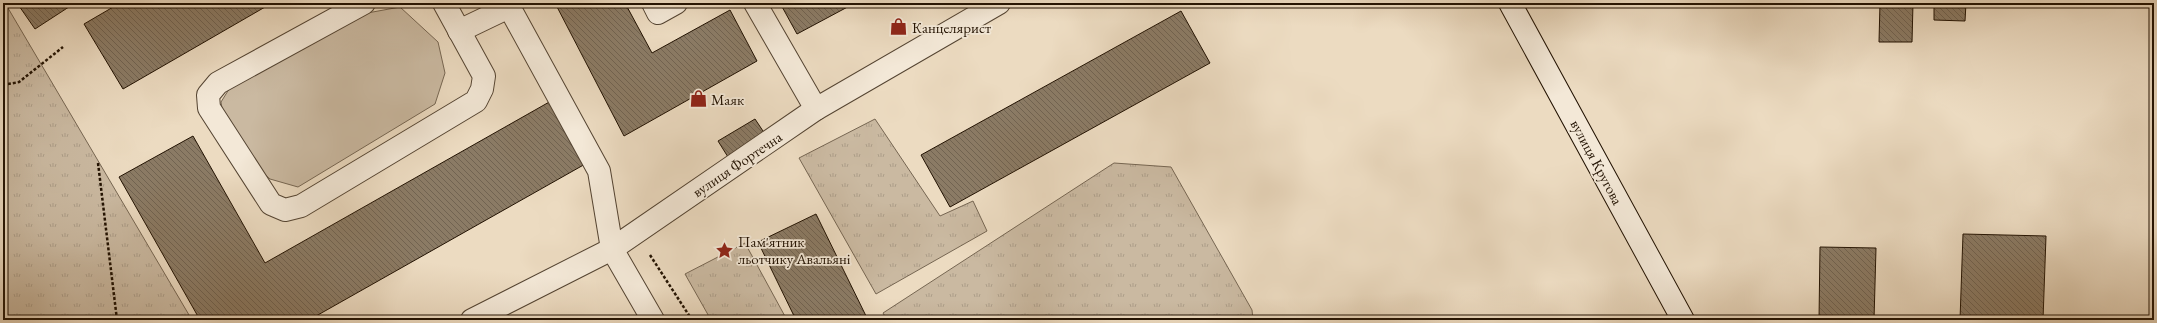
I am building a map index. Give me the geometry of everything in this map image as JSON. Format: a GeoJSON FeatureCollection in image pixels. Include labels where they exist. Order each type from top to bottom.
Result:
{"type":"FeatureCollection","features":[{"type":"Feature","properties":{"kind":"street"},"geometry":{"type":"LineString","coordinates":[[364,3],[218,83],[208,95],[208,108],[271,204],[285,210],[301,206],[476,100],[482,90],[484,76],[444,3]]}},
{"type":"Feature","properties":{"kind":"street"},"geometry":{"type":"LineString","coordinates":[[653,3],[658,12],[676,3]]}},
{"type":"Feature","properties":{"kind":"street"},"geometry":{"type":"LineString","coordinates":[[755,3],[816,109]]}},
{"type":"Feature","properties":{"kind":"street","name":"вулиця Фортечна"},"geometry":{"type":"LineString","coordinates":[[472,320],[612,249],[816,109],[999,3]]}},
{"type":"Feature","properties":{"kind":"street","name":"вулиця Кругова"},"geometry":{"type":"LineString","coordinates":[[1510,3],[1683,320]]}},
{"type":"Feature","properties":{"kind":"street"},"geometry":{"type":"LineString","coordinates":[[459,32],[508,5],[599,171],[612,249],[653,320]]}},
{"type":"Feature","properties":{"kind":"path"},"geometry":{"type":"LineString","coordinates":[[3,85],[19,82],[63,47]]}},
{"type":"Feature","properties":{"kind":"path"},"geometry":{"type":"LineString","coordinates":[[98,163],[117,320]]}},
{"type":"Feature","properties":{"kind":"path"},"geometry":{"type":"LineString","coordinates":[[636,233],[692,320]]}},
{"type":"Feature","properties":{"kind":"green space"},"geometry":{"type":"Polygon","coordinates":[[[3,3],[5,3],[192,320],[9,320],[3,309],[3,3]]]}},
{"type":"Feature","properties":{"kind":"green space"},"geometry":{"type":"Polygon","coordinates":[[[400,7],[438,42],[445,73],[435,104],[298,187],[270,179],[244,156],[224,121],[221,102],[236,78],[351,16],[400,7]]]}},
{"type":"Feature","properties":{"kind":"green space"},"geometry":{"type":"Polygon","coordinates":[[[875,119],[940,216],[973,201],[987,231],[876,294],[799,158],[875,119]]]}},
{"type":"Feature","properties":{"kind":"green space"},"geometry":{"type":"Polygon","coordinates":[[[1114,163],[1171,167],[1252,310],[1253,320],[887,320],[883,313],[1114,163]]]}},
{"type":"Feature","properties":{"kind":"green space"},"geometry":{"type":"Polygon","coordinates":[[[745,243],[787,320],[711,320],[685,274],[745,243]]]}},
{"type":"Feature","properties":{"kind":"building"},"geometry":{"type":"Polygon","coordinates":[[[17,3],[75,3],[35,29],[17,3]]]}},
{"type":"Feature","properties":{"kind":"building"},"geometry":{"type":"Polygon","coordinates":[[[120,3],[272,3],[123,89],[84,24],[120,3]]]}},
{"type":"Feature","properties":{"kind":"building"},"geometry":{"type":"Polygon","coordinates":[[[555,3],[625,3],[652,53],[730,10],[757,61],[624,136],[555,3]]]}},
{"type":"Feature","properties":{"kind":"building"},"geometry":{"type":"Polygon","coordinates":[[[780,3],[855,3],[797,34],[780,3]]]}},
{"type":"Feature","properties":{"kind":"building"},"geometry":{"type":"Polygon","coordinates":[[[1880,3],[1913,3],[1912,42],[1879,42],[1880,3]]]}},
{"type":"Feature","properties":{"kind":"building"},"geometry":{"type":"Polygon","coordinates":[[[1934,3],[1966,3],[1965,21],[1934,20],[1934,3]]]}},
{"type":"Feature","properties":{"kind":"building"},"geometry":{"type":"Polygon","coordinates":[[[1181,11],[1210,63],[950,207],[921,155],[1181,11]]]}},
{"type":"Feature","properties":{"kind":"building"},"geometry":{"type":"Polygon","coordinates":[[[551,101],[587,163],[309,320],[200,320],[119,177],[193,136],[265,263],[551,101]]]}},
{"type":"Feature","properties":{"kind":"building"},"geometry":{"type":"Polygon","coordinates":[[[755,119],[765,134],[728,157],[718,141],[755,119]]]}},
{"type":"Feature","properties":{"kind":"building"},"geometry":{"type":"Polygon","coordinates":[[[816,214],[868,320],[796,320],[758,242],[816,214]]]}},
{"type":"Feature","properties":{"kind":"building"},"geometry":{"type":"Polygon","coordinates":[[[1963,234],[2046,236],[2043,320],[1960,320],[1963,234]]]}},
{"type":"Feature","properties":{"kind":"building"},"geometry":{"type":"Polygon","coordinates":[[[1820,247],[1876,248],[1874,320],[1819,320],[1820,247]]]}},
{"type":"Feature","properties":{"kind":"place","name":"Канцелярист"},"geometry":{"type":"Point","coordinates":[899,27]}},
{"type":"Feature","properties":{"kind":"place","name":"Маяк"},"geometry":{"type":"Point","coordinates":[698,99]}},
{"type":"Feature","properties":{"kind":"place","name":"Пам'ятник льотчику Авальяні"},"geometry":{"type":"Point","coordinates":[725,250]}}]}
